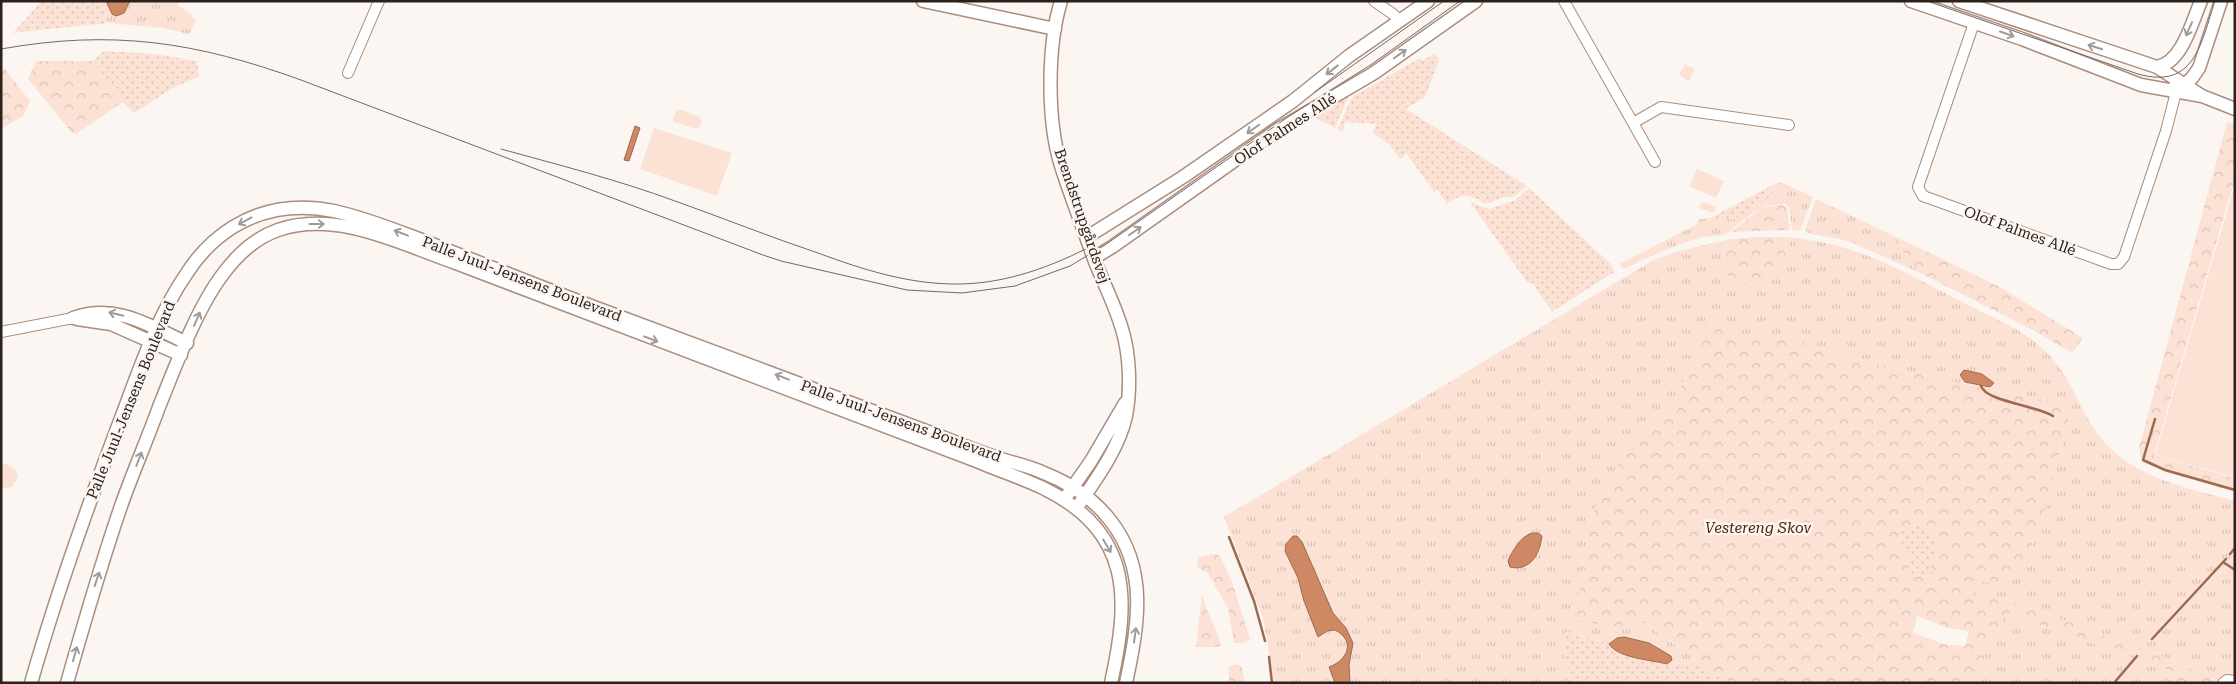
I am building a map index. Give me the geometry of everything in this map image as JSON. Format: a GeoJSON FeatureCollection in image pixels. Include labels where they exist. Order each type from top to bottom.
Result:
{"type":"FeatureCollection","features":[{"type":"Feature","properties":{"kind":"street"},"geometry":{"type":"LineString","coordinates":[[348,73],[379,1]]}},
{"type":"Feature","properties":{"kind":"street"},"geometry":{"type":"LineString","coordinates":[[923,1],[1055,29]]}},
{"type":"Feature","properties":{"kind":"street","name":"Brendstrupgårdsvej"},"geometry":{"type":"LineString","coordinates":[[1061,1],[1055,29],[1052,59],[1054,132],[1061,165],[1122,330],[1128,365],[1127,399],[1123,426],[1104,467],[1075,494]]}},
{"type":"Feature","properties":{"kind":"street"},"geometry":{"type":"LineString","coordinates":[[1374,1],[1394,14],[1400,21]]}},
{"type":"Feature","properties":{"kind":"street","name":"Olof Palmes Allé"},"geometry":{"type":"LineString","coordinates":[[1087,237],[1183,177],[1293,101],[1349,56],[1428,1]]}},
{"type":"Feature","properties":{"kind":"street","name":"Olof Palmes Allé"},"geometry":{"type":"LineString","coordinates":[[1094,258],[1112,248],[1287,124],[1374,73],[1476,1]]}},
{"type":"Feature","properties":{"kind":"street"},"geometry":{"type":"LineString","coordinates":[[1911,1],[2141,85],[2180,88],[2235,109]]}},
{"type":"Feature","properties":{"kind":"street"},"geometry":{"type":"LineString","coordinates":[[1959,1],[2158,67],[2171,75],[2180,88]]}},
{"type":"Feature","properties":{"kind":"street"},"geometry":{"type":"LineString","coordinates":[[2158,67],[2168,63],[2176,56],[2201,1]]}},
{"type":"Feature","properties":{"kind":"street"},"geometry":{"type":"LineString","coordinates":[[2180,88],[2195,75],[2199,68],[2220,1]]}},
{"type":"Feature","properties":{"kind":"street"},"geometry":{"type":"LineString","coordinates":[[1568,3],[1655,162]]}},
{"type":"Feature","properties":{"kind":"street","name":"Olof Palmes Allé"},"geometry":{"type":"LineString","coordinates":[[1974,23],[1918,187],[1920,192],[1923,196],[2111,264],[2118,264],[2124,258],[2180,88]]}},
{"type":"Feature","properties":{"kind":"street"},"geometry":{"type":"LineString","coordinates":[[1633,123],[1661,107],[1789,125]]}},
{"type":"Feature","properties":{"kind":"street","name":"Palle Juul-Jensens Boulevard"},"geometry":{"type":"LineString","coordinates":[[31,683],[92,493],[152,342],[174,295],[194,262],[215,240],[255,215],[295,207],[333,211],[378,224],[595,308],[933,434],[1003,460],[1022,464],[1075,494],[1110,520],[1122,538],[1136,576],[1139,599],[1138,620],[1126,683]]}},
{"type":"Feature","properties":{"kind":"street","name":"Palle Juul-Jensens Boulevard"},"geometry":{"type":"LineString","coordinates":[[67,683],[122,504],[184,349],[211,292],[228,268],[250,245],[278,230],[291,227],[331,224],[372,233],[979,462],[1036,476],[1075,494]]}},
{"type":"Feature","properties":{"kind":"street"},"geometry":{"type":"LineString","coordinates":[[1,332],[72,318],[89,312],[109,312],[130,318],[158,330],[184,349]]}},
{"type":"Feature","properties":{"kind":"street"},"geometry":{"type":"LineString","coordinates":[[72,318],[111,324],[152,342],[184,349]]}},
{"type":"Feature","properties":{"kind":"street","name":"Brendstrupgårdsvej"},"geometry":{"type":"LineString","coordinates":[[1075,494],[1127,399]]}},
{"type":"Feature","properties":{"kind":"street"},"geometry":{"type":"LineString","coordinates":[[1075,494],[1076,509],[1098,532],[1109,547],[1120,579],[1122,618],[1111,683]]}},
{"type":"Feature","properties":{"kind":"street"},"geometry":{"type":"LineString","coordinates":[[2223,683],[2227,680],[2235,681]]}},
{"type":"Feature","properties":{"kind":"green space"},"geometry":{"type":"Polygon","coordinates":[[[42,1],[100,1],[108,23],[13,33],[42,1]]]}},
{"type":"Feature","properties":{"kind":"green space"},"geometry":{"type":"Polygon","coordinates":[[[100,1],[177,1],[179,6],[193,15],[192,17],[196,20],[189,34],[163,28],[108,23],[100,1]]]}},
{"type":"Feature","properties":{"kind":"green space"},"geometry":{"type":"Polygon","coordinates":[[[104,51],[155,54],[197,61],[199,76],[171,89],[134,113],[123,102],[93,61],[104,51]]]}},
{"type":"Feature","properties":{"kind":"green space"},"geometry":{"type":"Polygon","coordinates":[[[1435,53],[1439,61],[1425,97],[1406,109],[1527,186],[1513,197],[1505,197],[1486,204],[1463,196],[1447,204],[1437,190],[1434,192],[1407,154],[1400,159],[1389,144],[1373,133],[1376,124],[1345,122],[1343,131],[1339,131],[1338,128],[1352,97],[1420,58],[1422,61],[1435,53]]]}},
{"type":"Feature","properties":{"kind":"green space"},"geometry":{"type":"Polygon","coordinates":[[[36,61],[93,61],[123,102],[76,134],[72,133],[28,79],[36,61]]]}},
{"type":"Feature","properties":{"kind":"green space"},"geometry":{"type":"Polygon","coordinates":[[[1685,64],[1695,69],[1689,81],[1679,75],[1685,64]]]}},
{"type":"Feature","properties":{"kind":"green space"},"geometry":{"type":"Polygon","coordinates":[[[4,68],[30,101],[23,116],[1,129],[1,69],[4,68]]]}},
{"type":"Feature","properties":{"kind":"green space"},"geometry":{"type":"Polygon","coordinates":[[[1349,96],[1335,128],[1314,117],[1349,96]]]}},
{"type":"Feature","properties":{"kind":"green space"},"geometry":{"type":"Polygon","coordinates":[[[679,109],[700,117],[702,120],[699,128],[696,129],[674,122],[673,119],[676,111],[679,109]]]}},
{"type":"Feature","properties":{"kind":"green space"},"geometry":{"type":"Polygon","coordinates":[[[2227,122],[2235,125],[2235,179],[2154,455],[2235,478],[2235,492],[2169,473],[2142,462],[2139,448],[2227,122]]]}},
{"type":"Feature","properties":{"kind":"green space"},"geometry":{"type":"Polygon","coordinates":[[[654,128],[732,153],[717,196],[640,169],[654,128]]]}},
{"type":"Feature","properties":{"kind":"green space"},"geometry":{"type":"Polygon","coordinates":[[[1697,169],[1724,181],[1716,198],[1689,186],[1697,169]]]}},
{"type":"Feature","properties":{"kind":"green space"},"geometry":{"type":"Polygon","coordinates":[[[1781,182],[1813,197],[1800,231],[1792,230],[1789,208],[1785,204],[1776,204],[1754,212],[1727,233],[1703,237],[1682,244],[1624,269],[1619,264],[1696,225],[1699,219],[1719,218],[1733,220],[1773,195],[1771,186],[1781,182]]]}},
{"type":"Feature","properties":{"kind":"green space"},"geometry":{"type":"Polygon","coordinates":[[[2235,184],[2235,477],[2155,455],[2235,184]]]}},
{"type":"Feature","properties":{"kind":"green space"},"geometry":{"type":"Polygon","coordinates":[[[1771,186],[1774,195],[1733,221],[1708,219],[1771,186]]]}},
{"type":"Feature","properties":{"kind":"green space"},"geometry":{"type":"Polygon","coordinates":[[[1529,188],[1612,265],[1614,272],[1552,312],[1533,284],[1527,282],[1470,202],[1489,209],[1515,200],[1529,188]]]}},
{"type":"Feature","properties":{"kind":"green space"},"geometry":{"type":"Polygon","coordinates":[[[1816,199],[1890,234],[1916,271],[1848,241],[1808,233],[1805,230],[1816,199]]]}},
{"type":"Feature","properties":{"kind":"green space"},"geometry":{"type":"Polygon","coordinates":[[[1702,201],[1716,207],[1714,213],[1699,208],[1702,201]]]}},
{"type":"Feature","properties":{"kind":"green space"},"geometry":{"type":"Polygon","coordinates":[[[1781,204],[1787,208],[1790,230],[1731,232],[1760,209],[1781,204]]]}},
{"type":"Feature","properties":{"kind":"green space"},"geometry":{"type":"Polygon","coordinates":[[[1890,234],[1998,286],[2083,338],[2072,353],[2033,330],[1916,271],[1890,234]]]}},
{"type":"Feature","properties":{"kind":"green space"},"geometry":{"type":"Polygon","coordinates":[[[1753,237],[1790,237],[1788,249],[1783,260],[1774,272],[1763,280],[1752,284],[1741,284],[1732,280],[1726,272],[1723,258],[1726,240],[1753,237]]]}},
{"type":"Feature","properties":{"kind":"green space"},"geometry":{"type":"Polygon","coordinates":[[[1790,237],[1830,244],[1859,252],[1909,274],[2017,330],[2034,341],[2056,363],[2088,419],[2101,438],[2116,454],[2133,466],[2171,483],[2235,501],[2235,683],[2216,683],[2207,675],[2154,653],[2009,600],[1991,595],[1975,599],[1973,591],[1984,582],[2007,587],[2024,565],[2046,507],[2069,418],[2060,403],[1927,376],[1840,355],[1789,337],[1767,340],[1714,326],[1697,333],[1694,343],[1702,360],[1687,374],[1674,400],[1661,408],[1661,423],[1633,436],[1590,518],[1579,593],[1572,603],[1570,618],[1615,629],[1632,622],[1646,623],[1665,639],[1685,650],[1695,659],[1693,663],[1667,664],[1672,656],[1658,650],[1649,643],[1613,641],[1609,644],[1566,632],[1564,654],[1571,683],[1274,683],[1263,618],[1224,517],[1650,262],[1674,252],[1726,240],[1723,258],[1726,272],[1732,280],[1741,284],[1752,284],[1763,280],[1774,272],[1783,260],[1788,249],[1790,237]],[[1532,533],[1522,539],[1508,561],[1526,568],[1537,553],[1532,533]]]}},
{"type":"Feature","properties":{"kind":"green space","name":"Vestereng Skov"},"geometry":{"type":"Polygon","coordinates":[[[1714,326],[1767,340],[1789,337],[1840,355],[1927,376],[2060,403],[2069,418],[2046,507],[2024,565],[2007,587],[1975,598],[1991,595],[2009,600],[2154,653],[2207,675],[2216,683],[2175,683],[2176,673],[2007,613],[1967,683],[1731,683],[1693,663],[1695,659],[1685,650],[1665,639],[1646,623],[1632,622],[1615,629],[1570,618],[1572,603],[1579,593],[1590,518],[1633,436],[1661,423],[1661,407],[1674,400],[1687,374],[1702,360],[1694,343],[1697,333],[1714,326]],[[1921,523],[1902,530],[1898,546],[1910,559],[1909,573],[1934,578],[1930,565],[1937,546],[1921,523]],[[1917,616],[1913,633],[1944,644],[1965,646],[1969,631],[1948,628],[1917,616]]]}},
{"type":"Feature","properties":{"kind":"green space"},"geometry":{"type":"Polygon","coordinates":[[[7,464],[16,470],[18,477],[12,487],[1,488],[1,465],[7,464]]]}},
{"type":"Feature","properties":{"kind":"green space"},"geometry":{"type":"Polygon","coordinates":[[[1921,523],[1938,546],[1930,565],[1935,578],[1909,573],[1898,547],[1902,530],[1921,523]]]}},
{"type":"Feature","properties":{"kind":"green space"},"geometry":{"type":"Polygon","coordinates":[[[1215,554],[1220,556],[1232,582],[1250,639],[1243,643],[1234,643],[1228,608],[1207,572],[1197,567],[1198,557],[1215,554]]]}},
{"type":"Feature","properties":{"kind":"green space"},"geometry":{"type":"Polygon","coordinates":[[[1202,594],[1219,638],[1221,645],[1219,647],[1196,647],[1202,594]]]}},
{"type":"Feature","properties":{"kind":"green space"},"geometry":{"type":"Polygon","coordinates":[[[2007,613],[2176,673],[2175,683],[1967,683],[2007,613]]]}},
{"type":"Feature","properties":{"kind":"green space"},"geometry":{"type":"Polygon","coordinates":[[[1565,632],[1609,644],[1612,650],[1636,658],[1667,664],[1693,663],[1731,683],[1571,683],[1564,654],[1565,632]]]}},
{"type":"Feature","properties":{"kind":"green space"},"geometry":{"type":"Polygon","coordinates":[[[1237,664],[1242,667],[1245,683],[1229,683],[1229,666],[1237,664]]]}},
{"type":"Feature","properties":{"kind":"shaded area"},"geometry":{"type":"Polygon","coordinates":[[[106,1],[130,1],[124,13],[116,16],[112,14],[106,1]]]}},
{"type":"Feature","properties":{"kind":"shaded area"},"geometry":{"type":"Polygon","coordinates":[[[635,126],[640,128],[629,161],[624,160],[635,126]]]}},
{"type":"Feature","properties":{"kind":"shaded area"},"geometry":{"type":"Polygon","coordinates":[[[1964,370],[1982,374],[1994,383],[1990,387],[1965,382],[1960,375],[1964,370]]]}},
{"type":"Feature","properties":{"kind":"shaded area"},"geometry":{"type":"Polygon","coordinates":[[[1532,533],[1538,533],[1542,536],[1539,549],[1533,560],[1523,567],[1510,567],[1508,561],[1515,548],[1520,541],[1532,533]]]}},
{"type":"Feature","properties":{"kind":"shaded area"},"geometry":{"type":"Polygon","coordinates":[[[1293,536],[1297,536],[1302,542],[1333,613],[1346,628],[1353,643],[1349,665],[1350,683],[1335,683],[1329,667],[1336,664],[1345,655],[1347,650],[1346,639],[1335,630],[1327,631],[1318,637],[1304,601],[1298,578],[1285,551],[1286,544],[1293,536]]]}},
{"type":"Feature","properties":{"kind":"shaded area"},"geometry":{"type":"Polygon","coordinates":[[[1624,637],[1649,643],[1671,656],[1672,660],[1667,664],[1635,658],[1613,649],[1609,644],[1617,638],[1624,637]]]}},
{"type":"Feature","properties":{"kind":"waterway"},"geometry":{"type":"LineString","coordinates":[[1981,386],[1992,396],[2046,412],[2053,416]]}},
{"type":"Feature","properties":{"kind":"waterway"},"geometry":{"type":"LineString","coordinates":[[2155,419],[2143,460],[2165,470],[2235,490]]}},
{"type":"Feature","properties":{"kind":"waterway"},"geometry":{"type":"LineString","coordinates":[[1229,537],[1254,601],[1265,641]]}},
{"type":"Feature","properties":{"kind":"waterway"},"geometry":{"type":"LineString","coordinates":[[2230,554],[2235,548]]}},
{"type":"Feature","properties":{"kind":"waterway"},"geometry":{"type":"LineString","coordinates":[[2152,639],[2226,559]]}},
{"type":"Feature","properties":{"kind":"waterway"},"geometry":{"type":"LineString","coordinates":[[2223,562],[2235,570]]}},
{"type":"Feature","properties":{"kind":"waterway"},"geometry":{"type":"LineString","coordinates":[[2114,683],[2137,656]]}},
{"type":"Feature","properties":{"kind":"waterway"},"geometry":{"type":"LineString","coordinates":[[1269,657],[1272,683]]}},
{"type":"Feature","properties":{"kind":"tram line"},"geometry":{"type":"LineString","coordinates":[[1315,92],[1444,1]]}},
{"type":"Feature","properties":{"kind":"tram line"},"geometry":{"type":"LineString","coordinates":[[1,49],[80,40],[117,40],[189,48],[226,56],[301,80],[781,261],[907,290],[962,293],[1015,286],[1070,266],[1105,245],[1288,117],[1372,64],[1460,1]]}},
{"type":"Feature","properties":{"kind":"tram line"},"geometry":{"type":"LineString","coordinates":[[1927,1],[2138,74],[2157,77],[2172,75],[2184,69],[2193,59],[2200,47],[2215,1]]}},
{"type":"Feature","properties":{"kind":"tram line"},"geometry":{"type":"LineString","coordinates":[[501,149],[632,186],[870,271],[924,282],[942,284],[979,283],[1013,277],[1047,266],[1095,244]]}}]}
